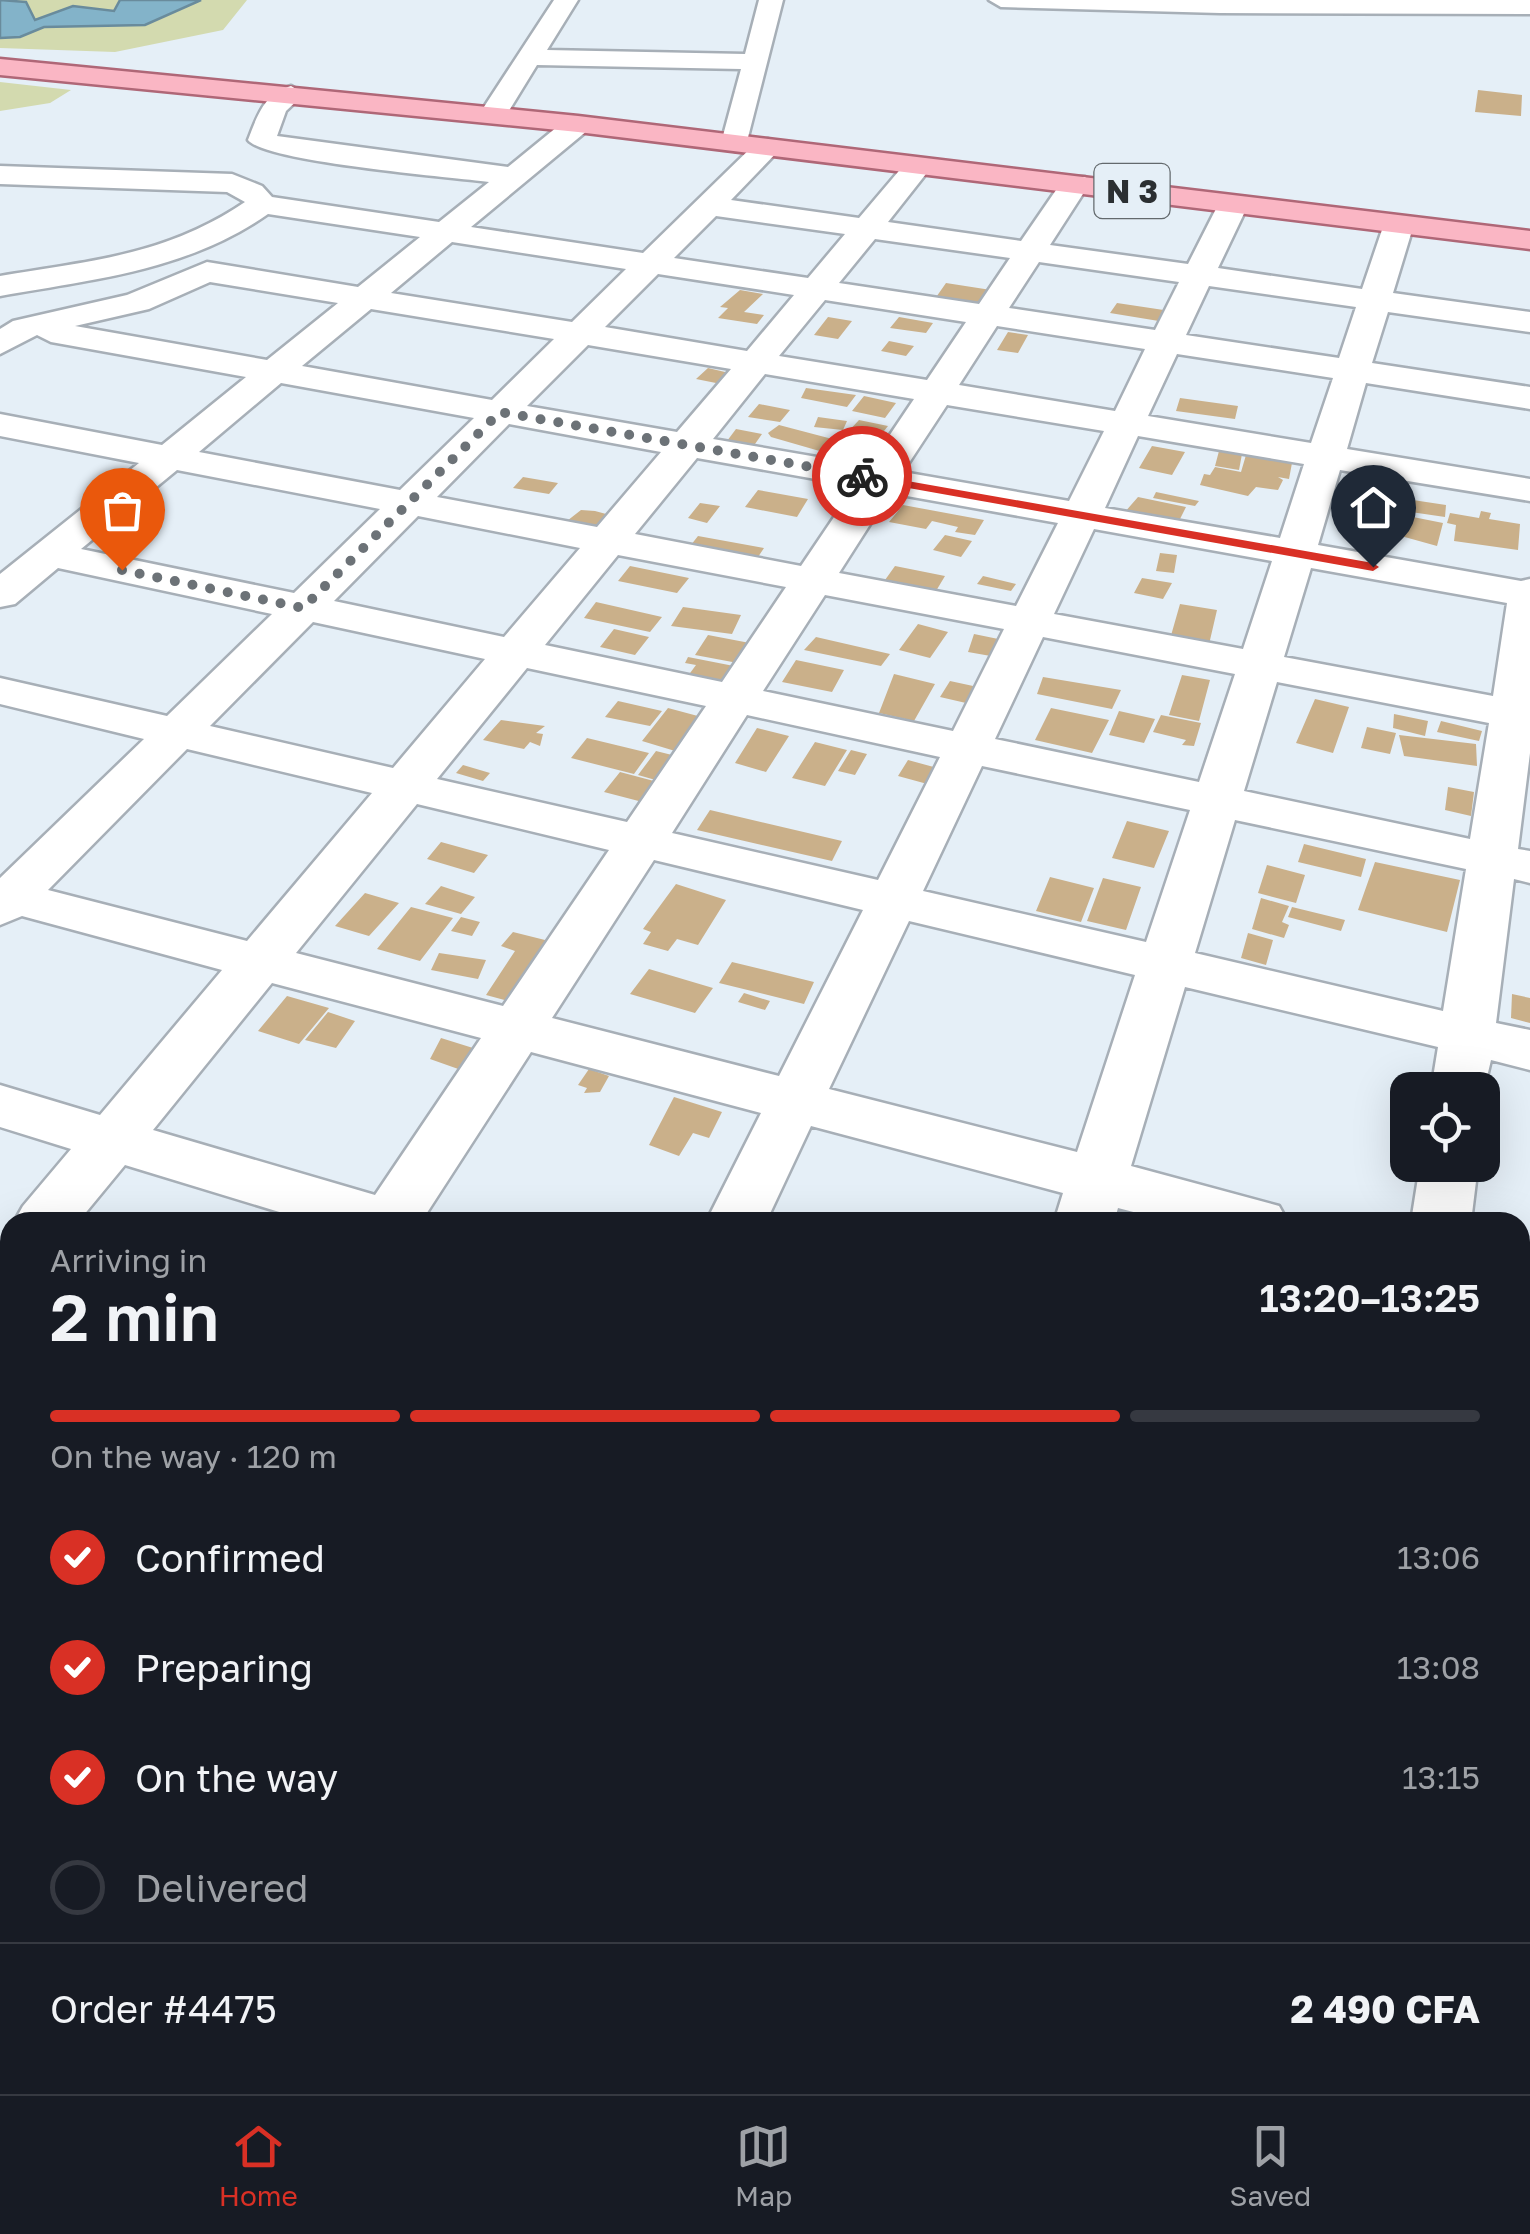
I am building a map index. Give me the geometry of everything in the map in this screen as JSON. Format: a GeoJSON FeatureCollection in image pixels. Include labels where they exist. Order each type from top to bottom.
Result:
{"type":"FeatureCollection","features":[{"type":"Feature","properties":{"kind":"main road","name":"N 3"},"geometry":{"type":"LineString","coordinates":[[0,67],[578,124],[1530,240]]}},
{"type":"Feature","properties":{"kind":"street"},"geometry":{"type":"LineString","coordinates":[[492,116],[566,0]]}},
{"type":"Feature","properties":{"kind":"street"},"geometry":{"type":"LineString","coordinates":[[4,899],[709,206],[751,145],[755,62],[771,0]]}},
{"type":"Feature","properties":{"kind":"street"},"geometry":{"type":"LineString","coordinates":[[1000,0],[1497,3],[1530,7]]}},
{"type":"Feature","properties":{"kind":"street"},"geometry":{"type":"LineString","coordinates":[[532,57],[755,62]]}},
{"type":"Feature","properties":{"kind":"street"},"geometry":{"type":"LineString","coordinates":[[291,94],[274,108],[262,140],[322,152],[514,176]]}},
{"type":"Feature","properties":{"kind":"street"},"geometry":{"type":"LineString","coordinates":[[0,595],[578,124]]}},
{"type":"Feature","properties":{"kind":"street"},"geometry":{"type":"LineString","coordinates":[[0,286],[127,268],[180,252],[322,152]]}},
{"type":"Feature","properties":{"kind":"street"},"geometry":{"type":"LineString","coordinates":[[52,1212],[919,165]]}},
{"type":"Feature","properties":{"kind":"street"},"geometry":{"type":"LineString","coordinates":[[0,175],[232,183],[250,206],[446,232],[1530,398]]}},
{"type":"Feature","properties":{"kind":"street"},"geometry":{"type":"LineString","coordinates":[[395,1212],[1075,184]]}},
{"type":"Feature","properties":{"kind":"street"},"geometry":{"type":"LineString","coordinates":[[741,1212],[1234,204]]}},
{"type":"Feature","properties":{"kind":"street"},"geometry":{"type":"LineString","coordinates":[[207,272],[214,254],[250,206]]}},
{"type":"Feature","properties":{"kind":"street"},"geometry":{"type":"LineString","coordinates":[[709,206],[1530,322]]}},
{"type":"Feature","properties":{"kind":"street"},"geometry":{"type":"LineString","coordinates":[[1090,1201],[1399,224]]}},
{"type":"Feature","properties":{"kind":"street"},"geometry":{"type":"LineString","coordinates":[[8,334],[138,302],[207,272],[1530,490]]}},
{"type":"Feature","properties":{"kind":"street"},"geometry":{"type":"LineString","coordinates":[[8,334],[274,372],[1530,594],[1511,863],[1467,1035],[1462,1072]]}},
{"type":"Feature","properties":{"kind":"street"},"geometry":{"type":"LineString","coordinates":[[0,426],[1521,716]]}},
{"type":"Feature","properties":{"kind":"street"},"geometry":{"type":"LineString","coordinates":[[50,554],[1511,863]]}},
{"type":"Feature","properties":{"kind":"street"},"geometry":{"type":"LineString","coordinates":[[0,691],[1530,1050]]}},
{"type":"Feature","properties":{"kind":"street"},"geometry":{"type":"LineString","coordinates":[[4,899],[795,1102],[1090,1201],[1178,1212]]}},
{"type":"Feature","properties":{"kind":"street"},"geometry":{"type":"LineString","coordinates":[[0,1106],[354,1212]]}},
{"type":"Feature","properties":{"kind":"street"},"geometry":{"type":"LineString","coordinates":[[1442,1212],[1446,1182]]}},
{"type":"Feature","properties":{"kind":"green space"},"geometry":{"type":"Polygon","coordinates":[[[0,0],[247,0],[223,30],[115,52],[0,48],[0,0]]]}},
{"type":"Feature","properties":{"kind":"green space"},"geometry":{"type":"Polygon","coordinates":[[[0,82],[71,90],[50,103],[0,111],[0,82]]]}},
{"type":"Feature","properties":{"kind":"water"},"geometry":{"type":"Polygon","coordinates":[[[0,0],[26,2],[35,20],[73,6],[114,11],[120,0],[201,0],[145,25],[44,27],[20,37],[0,38],[0,0]]]}},
{"type":"Feature","properties":{"kind":"building"},"geometry":{"type":"Polygon","coordinates":[[[1478,90],[1522,95],[1521,116],[1475,112],[1478,90]]]}},
{"type":"Feature","properties":{"kind":"building"},"geometry":{"type":"Polygon","coordinates":[[[946,283],[991,290],[978,310],[932,303],[946,283]]]}},
{"type":"Feature","properties":{"kind":"building"},"geometry":{"type":"Polygon","coordinates":[[[740,290],[763,294],[744,312],[764,315],[757,324],[718,318],[728,308],[720,307],[740,290]]]}},
{"type":"Feature","properties":{"kind":"building"},"geometry":{"type":"Polygon","coordinates":[[[1117,303],[1177,312],[1171,323],[1110,313],[1117,303]]]}},
{"type":"Feature","properties":{"kind":"building"},"geometry":{"type":"Polygon","coordinates":[[[828,317],[852,321],[838,339],[814,335],[828,317]]]}},
{"type":"Feature","properties":{"kind":"building"},"geometry":{"type":"Polygon","coordinates":[[[899,317],[933,323],[926,333],[890,328],[899,317]]]}},
{"type":"Feature","properties":{"kind":"building"},"geometry":{"type":"Polygon","coordinates":[[[1008,332],[1028,335],[1018,353],[997,350],[1008,332]]]}},
{"type":"Feature","properties":{"kind":"building"},"geometry":{"type":"Polygon","coordinates":[[[889,341],[914,346],[906,356],[881,351],[889,341]]]}},
{"type":"Feature","properties":{"kind":"building"},"geometry":{"type":"Polygon","coordinates":[[[708,368],[742,376],[731,386],[696,379],[708,368]]]}},
{"type":"Feature","properties":{"kind":"building"},"geometry":{"type":"Polygon","coordinates":[[[806,388],[856,395],[847,407],[801,398],[806,388]]]}},
{"type":"Feature","properties":{"kind":"building"},"geometry":{"type":"Polygon","coordinates":[[[864,396],[896,403],[885,418],[852,411],[864,396]]]}},
{"type":"Feature","properties":{"kind":"building"},"geometry":{"type":"Polygon","coordinates":[[[1180,398],[1238,406],[1235,419],[1176,411],[1180,398]]]}},
{"type":"Feature","properties":{"kind":"building"},"geometry":{"type":"Polygon","coordinates":[[[759,404],[790,410],[780,422],[748,417],[759,404]]]}},
{"type":"Feature","properties":{"kind":"building"},"geometry":{"type":"Polygon","coordinates":[[[818,417],[847,421],[843,430],[814,427],[818,417]]]}},
{"type":"Feature","properties":{"kind":"building"},"geometry":{"type":"Polygon","coordinates":[[[859,420],[888,426],[876,441],[845,435],[859,420]]]}},
{"type":"Feature","properties":{"kind":"building"},"geometry":{"type":"Polygon","coordinates":[[[779,425],[836,440],[823,452],[771,437],[768,433],[779,425]]]}},
{"type":"Feature","properties":{"kind":"building"},"geometry":{"type":"Polygon","coordinates":[[[736,429],[762,434],[748,454],[721,449],[736,429]]]}},
{"type":"Feature","properties":{"kind":"building"},"geometry":{"type":"Polygon","coordinates":[[[1152,446],[1185,452],[1172,475],[1139,468],[1152,446]]]}},
{"type":"Feature","properties":{"kind":"building"},"geometry":{"type":"Polygon","coordinates":[[[1219,451],[1242,454],[1239,470],[1215,466],[1219,451]]]}},
{"type":"Feature","properties":{"kind":"building"},"geometry":{"type":"Polygon","coordinates":[[[1246,455],[1292,463],[1289,479],[1278,477],[1283,480],[1278,490],[1256,487],[1248,496],[1200,485],[1204,474],[1210,475],[1215,467],[1241,472],[1246,455]]]}},
{"type":"Feature","properties":{"kind":"building"},"geometry":{"type":"Polygon","coordinates":[[[523,477],[558,483],[549,494],[513,488],[523,477]]]}},
{"type":"Feature","properties":{"kind":"building"},"geometry":{"type":"Polygon","coordinates":[[[758,490],[808,499],[797,517],[745,507],[758,490]]]}},
{"type":"Feature","properties":{"kind":"building"},"geometry":{"type":"Polygon","coordinates":[[[829,490],[857,496],[849,508],[820,502],[829,490]]]}},
{"type":"Feature","properties":{"kind":"building"},"geometry":{"type":"Polygon","coordinates":[[[1156,492],[1199,501],[1195,506],[1153,498],[1156,492]]]}},
{"type":"Feature","properties":{"kind":"building"},"geometry":{"type":"Polygon","coordinates":[[[1373,494],[1446,505],[1445,517],[1370,506],[1373,494]]]}},
{"type":"Feature","properties":{"kind":"building"},"geometry":{"type":"Polygon","coordinates":[[[1138,497],[1186,507],[1174,531],[1117,521],[1138,497]]]}},
{"type":"Feature","properties":{"kind":"building"},"geometry":{"type":"Polygon","coordinates":[[[700,503],[720,506],[707,523],[688,518],[700,503]]]}},
{"type":"Feature","properties":{"kind":"building"},"geometry":{"type":"Polygon","coordinates":[[[903,505],[984,520],[975,535],[955,532],[958,527],[932,521],[926,529],[889,522],[903,505]]]}},
{"type":"Feature","properties":{"kind":"building"},"geometry":{"type":"Polygon","coordinates":[[[1363,507],[1443,523],[1437,546],[1401,536],[1400,539],[1355,532],[1363,507]]]}},
{"type":"Feature","properties":{"kind":"building"},"geometry":{"type":"Polygon","coordinates":[[[581,510],[621,518],[605,538],[558,528],[581,510]]]}},
{"type":"Feature","properties":{"kind":"building"},"geometry":{"type":"Polygon","coordinates":[[[1481,511],[1491,513],[1489,519],[1520,524],[1518,550],[1454,541],[1456,525],[1447,523],[1450,513],[1479,518],[1481,511]]]}},
{"type":"Feature","properties":{"kind":"building"},"geometry":{"type":"Polygon","coordinates":[[[945,535],[972,541],[961,557],[933,550],[945,535]]]}},
{"type":"Feature","properties":{"kind":"building"},"geometry":{"type":"Polygon","coordinates":[[[698,536],[764,548],[754,563],[687,550],[698,536]]]}},
{"type":"Feature","properties":{"kind":"building"},"geometry":{"type":"Polygon","coordinates":[[[1160,553],[1177,555],[1174,573],[1156,571],[1160,553]]]}},
{"type":"Feature","properties":{"kind":"building"},"geometry":{"type":"Polygon","coordinates":[[[630,566],[689,578],[677,593],[618,581],[630,566]]]}},
{"type":"Feature","properties":{"kind":"building"},"geometry":{"type":"Polygon","coordinates":[[[895,566],[945,576],[936,591],[885,580],[895,566]]]}},
{"type":"Feature","properties":{"kind":"building"},"geometry":{"type":"Polygon","coordinates":[[[983,576],[1016,584],[1011,591],[977,584],[983,576]]]}},
{"type":"Feature","properties":{"kind":"building"},"geometry":{"type":"Polygon","coordinates":[[[1142,578],[1172,583],[1163,599],[1134,593],[1142,578]]]}},
{"type":"Feature","properties":{"kind":"building"},"geometry":{"type":"Polygon","coordinates":[[[596,602],[662,617],[650,632],[584,618],[596,602]]]}},
{"type":"Feature","properties":{"kind":"building"},"geometry":{"type":"Polygon","coordinates":[[[1180,604],[1217,610],[1207,653],[1168,646],[1180,604]]]}},
{"type":"Feature","properties":{"kind":"building"},"geometry":{"type":"Polygon","coordinates":[[[683,607],[741,615],[732,634],[671,626],[683,607]]]}},
{"type":"Feature","properties":{"kind":"building"},"geometry":{"type":"Polygon","coordinates":[[[918,624],[948,632],[930,658],[899,650],[918,624]]]}},
{"type":"Feature","properties":{"kind":"building"},"geometry":{"type":"Polygon","coordinates":[[[614,629],[649,637],[635,655],[600,647],[614,629]]]}},
{"type":"Feature","properties":{"kind":"building"},"geometry":{"type":"Polygon","coordinates":[[[974,634],[1008,641],[1002,658],[968,652],[974,634]]]}},
{"type":"Feature","properties":{"kind":"building"},"geometry":{"type":"Polygon","coordinates":[[[708,635],[755,644],[743,664],[695,655],[708,635]]]}},
{"type":"Feature","properties":{"kind":"building"},"geometry":{"type":"Polygon","coordinates":[[[816,637],[890,654],[881,666],[804,650],[816,637]]]}},
{"type":"Feature","properties":{"kind":"building"},"geometry":{"type":"Polygon","coordinates":[[[688,657],[744,668],[726,694],[682,684],[696,665],[685,663],[688,657]]]}},
{"type":"Feature","properties":{"kind":"building"},"geometry":{"type":"Polygon","coordinates":[[[796,660],[844,670],[832,692],[782,682],[796,660]]]}},
{"type":"Feature","properties":{"kind":"building"},"geometry":{"type":"Polygon","coordinates":[[[894,674],[935,684],[914,721],[879,713],[894,674]]]}},
{"type":"Feature","properties":{"kind":"building"},"geometry":{"type":"Polygon","coordinates":[[[1182,675],[1210,680],[1199,721],[1169,715],[1182,675]]]}},
{"type":"Feature","properties":{"kind":"building"},"geometry":{"type":"Polygon","coordinates":[[[1043,677],[1121,690],[1112,709],[1037,694],[1043,677]]]}},
{"type":"Feature","properties":{"kind":"building"},"geometry":{"type":"Polygon","coordinates":[[[950,681],[987,689],[979,706],[940,697],[950,681]]]}},
{"type":"Feature","properties":{"kind":"building"},"geometry":{"type":"Polygon","coordinates":[[[1315,699],[1349,707],[1333,753],[1296,743],[1315,699]]]}},
{"type":"Feature","properties":{"kind":"building"},"geometry":{"type":"Polygon","coordinates":[[[618,701],[662,711],[650,726],[605,717],[618,701]]]}},
{"type":"Feature","properties":{"kind":"building"},"geometry":{"type":"Polygon","coordinates":[[[668,708],[709,719],[685,754],[642,741],[668,708]]]}},
{"type":"Feature","properties":{"kind":"building"},"geometry":{"type":"Polygon","coordinates":[[[1051,708],[1109,720],[1092,753],[1035,740],[1051,708]]]}},
{"type":"Feature","properties":{"kind":"building"},"geometry":{"type":"Polygon","coordinates":[[[1119,711],[1155,719],[1144,743],[1109,735],[1119,711]]]}},
{"type":"Feature","properties":{"kind":"building"},"geometry":{"type":"Polygon","coordinates":[[[1394,714],[1428,721],[1425,736],[1393,728],[1394,714]]]}},
{"type":"Feature","properties":{"kind":"building"},"geometry":{"type":"Polygon","coordinates":[[[1161,715],[1201,723],[1194,746],[1182,745],[1186,740],[1153,732],[1161,715]]]}},
{"type":"Feature","properties":{"kind":"building"},"geometry":{"type":"Polygon","coordinates":[[[501,720],[545,726],[536,733],[543,734],[540,746],[530,742],[524,749],[483,740],[501,720]]]}},
{"type":"Feature","properties":{"kind":"building"},"geometry":{"type":"Polygon","coordinates":[[[1441,721],[1482,731],[1479,741],[1437,732],[1441,721]]]}},
{"type":"Feature","properties":{"kind":"building"},"geometry":{"type":"Polygon","coordinates":[[[1367,727],[1396,733],[1390,754],[1361,748],[1367,727]]]}},
{"type":"Feature","properties":{"kind":"building"},"geometry":{"type":"Polygon","coordinates":[[[757,728],[789,736],[766,772],[735,763],[757,728]]]}},
{"type":"Feature","properties":{"kind":"building"},"geometry":{"type":"Polygon","coordinates":[[[1399,735],[1476,744],[1477,766],[1404,756],[1399,735]]]}},
{"type":"Feature","properties":{"kind":"building"},"geometry":{"type":"Polygon","coordinates":[[[587,738],[649,753],[634,774],[571,758],[587,738]]]}},
{"type":"Feature","properties":{"kind":"building"},"geometry":{"type":"Polygon","coordinates":[[[815,742],[847,750],[825,786],[792,778],[815,742]]]}},
{"type":"Feature","properties":{"kind":"building"},"geometry":{"type":"Polygon","coordinates":[[[851,750],[867,754],[855,775],[838,771],[851,750]]]}},
{"type":"Feature","properties":{"kind":"building"},"geometry":{"type":"Polygon","coordinates":[[[656,751],[684,758],[666,783],[638,775],[656,751]]]}},
{"type":"Feature","properties":{"kind":"building"},"geometry":{"type":"Polygon","coordinates":[[[908,760],[941,769],[931,785],[898,776],[908,760]]]}},
{"type":"Feature","properties":{"kind":"building"},"geometry":{"type":"Polygon","coordinates":[[[463,765],[490,773],[483,781],[456,773],[463,765]]]}},
{"type":"Feature","properties":{"kind":"building"},"geometry":{"type":"Polygon","coordinates":[[[620,772],[669,785],[654,805],[604,792],[620,772]]]}},
{"type":"Feature","properties":{"kind":"building"},"geometry":{"type":"Polygon","coordinates":[[[1448,787],[1474,792],[1471,816],[1445,810],[1448,787]]]}},
{"type":"Feature","properties":{"kind":"building"},"geometry":{"type":"Polygon","coordinates":[[[710,810],[842,841],[832,861],[697,830],[710,810]]]}},
{"type":"Feature","properties":{"kind":"building"},"geometry":{"type":"Polygon","coordinates":[[[1127,821],[1169,831],[1154,868],[1112,858],[1127,821]]]}},
{"type":"Feature","properties":{"kind":"building"},"geometry":{"type":"Polygon","coordinates":[[[441,842],[488,855],[474,873],[427,859],[441,842]]]}},
{"type":"Feature","properties":{"kind":"building"},"geometry":{"type":"Polygon","coordinates":[[[1304,844],[1366,859],[1361,877],[1298,862],[1304,844]]]}},
{"type":"Feature","properties":{"kind":"building"},"geometry":{"type":"Polygon","coordinates":[[[1375,862],[1460,880],[1447,932],[1358,910],[1375,862]]]}},
{"type":"Feature","properties":{"kind":"building"},"geometry":{"type":"Polygon","coordinates":[[[1267,865],[1305,875],[1296,903],[1258,893],[1267,865]]]}},
{"type":"Feature","properties":{"kind":"building"},"geometry":{"type":"Polygon","coordinates":[[[1050,877],[1094,888],[1081,922],[1036,911],[1050,877]]]}},
{"type":"Feature","properties":{"kind":"building"},"geometry":{"type":"Polygon","coordinates":[[[1103,878],[1141,887],[1126,930],[1087,921],[1103,878]]]}},
{"type":"Feature","properties":{"kind":"building"},"geometry":{"type":"Polygon","coordinates":[[[676,884],[726,900],[698,945],[677,939],[668,951],[643,944],[651,932],[643,929],[676,884]]]}},
{"type":"Feature","properties":{"kind":"building"},"geometry":{"type":"Polygon","coordinates":[[[441,886],[475,897],[461,914],[425,904],[441,886]]]}},
{"type":"Feature","properties":{"kind":"building"},"geometry":{"type":"Polygon","coordinates":[[[365,893],[399,903],[369,936],[335,926],[365,893]]]}},
{"type":"Feature","properties":{"kind":"building"},"geometry":{"type":"Polygon","coordinates":[[[1261,898],[1289,906],[1282,922],[1289,925],[1284,938],[1252,929],[1261,898]]]}},
{"type":"Feature","properties":{"kind":"building"},"geometry":{"type":"Polygon","coordinates":[[[411,907],[453,918],[420,961],[377,949],[411,907]]]}},
{"type":"Feature","properties":{"kind":"building"},"geometry":{"type":"Polygon","coordinates":[[[1292,907],[1345,920],[1341,931],[1288,917],[1292,907]]]}},
{"type":"Feature","properties":{"kind":"building"},"geometry":{"type":"Polygon","coordinates":[[[461,917],[480,922],[472,936],[451,931],[461,917]]]}},
{"type":"Feature","properties":{"kind":"building"},"geometry":{"type":"Polygon","coordinates":[[[513,932],[561,944],[523,1005],[486,995],[515,951],[501,946],[513,932]]]}},
{"type":"Feature","properties":{"kind":"building"},"geometry":{"type":"Polygon","coordinates":[[[1248,933],[1273,940],[1266,965],[1241,958],[1248,933]]]}},
{"type":"Feature","properties":{"kind":"building"},"geometry":{"type":"Polygon","coordinates":[[[439,953],[486,960],[478,979],[431,970],[439,953]]]}},
{"type":"Feature","properties":{"kind":"building"},"geometry":{"type":"Polygon","coordinates":[[[732,962],[814,982],[804,1004],[719,983],[732,962]]]}},
{"type":"Feature","properties":{"kind":"building"},"geometry":{"type":"Polygon","coordinates":[[[649,969],[713,988],[695,1013],[630,994],[649,969]]]}},
{"type":"Feature","properties":{"kind":"building"},"geometry":{"type":"Polygon","coordinates":[[[744,993],[770,1001],[765,1010],[738,1002],[744,993]]]}},
{"type":"Feature","properties":{"kind":"building"},"geometry":{"type":"Polygon","coordinates":[[[1512,994],[1530,998],[1530,1023],[1511,1018],[1512,994]]]}},
{"type":"Feature","properties":{"kind":"building"},"geometry":{"type":"Polygon","coordinates":[[[287,996],[329,1008],[299,1044],[258,1031],[287,996]]]}},
{"type":"Feature","properties":{"kind":"building"},"geometry":{"type":"Polygon","coordinates":[[[328,1012],[355,1021],[336,1048],[305,1040],[328,1012]]]}},
{"type":"Feature","properties":{"kind":"building"},"geometry":{"type":"Polygon","coordinates":[[[441,1038],[489,1053],[478,1076],[430,1059],[441,1038]]]}},
{"type":"Feature","properties":{"kind":"building"},"geometry":{"type":"Polygon","coordinates":[[[589,1069],[609,1076],[600,1092],[584,1093],[587,1088],[578,1085],[589,1069]]]}},
{"type":"Feature","properties":{"kind":"building"},"geometry":{"type":"Polygon","coordinates":[[[674,1097],[722,1112],[709,1138],[693,1133],[679,1156],[649,1145],[674,1097]]]}},
{"type":"Feature","properties":{"kind":"way so far"},"geometry":{"type":"LineString","coordinates":[[122,570],[303,608],[500,412],[862,476]]}},
{"type":"Feature","properties":{"kind":"route"},"geometry":{"type":"LineString","coordinates":[[862,476],[1373,567]]}}]}
